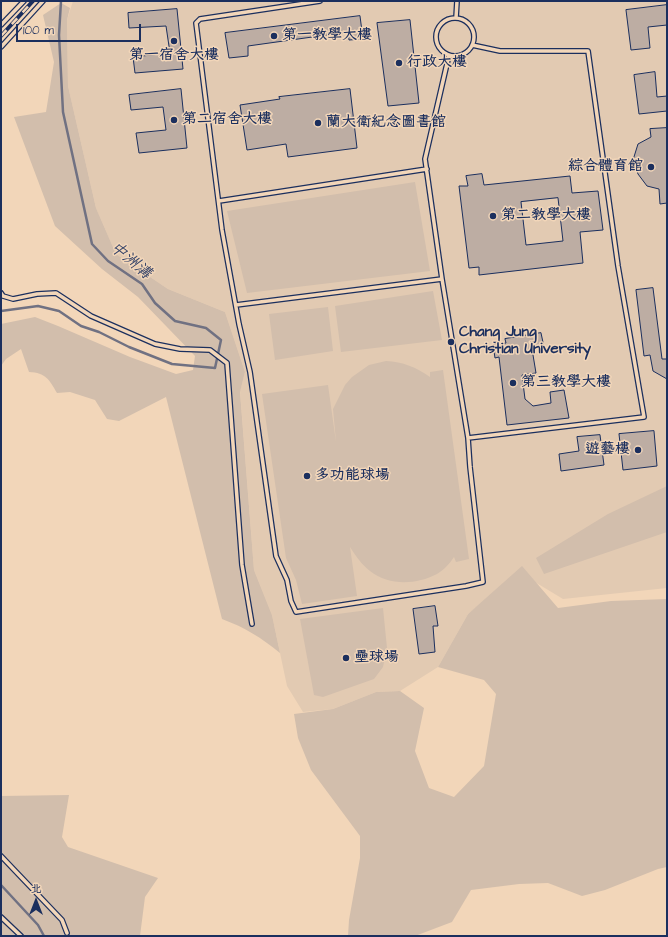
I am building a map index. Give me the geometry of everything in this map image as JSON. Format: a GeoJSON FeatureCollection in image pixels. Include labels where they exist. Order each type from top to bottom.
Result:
{"type":"FeatureCollection","features":[{"type":"Feature","properties":{"kind":"lane"},"geometry":{"type":"LineString","coordinates":[[1,25],[24,1]]}},
{"type":"Feature","properties":{"kind":"lane"},"geometry":{"type":"LineString","coordinates":[[1,46],[43,1]]}},
{"type":"Feature","properties":{"kind":"lane"},"geometry":{"type":"LineString","coordinates":[[320,1],[200,19],[196,23],[222,230],[239,324],[250,372],[276,556],[287,580],[291,601],[296,612],[466,586],[483,582],[468,438],[442,279],[425,159],[449,55]]}},
{"type":"Feature","properties":{"kind":"lane"},"geometry":{"type":"LineString","coordinates":[[456,18],[457,1]]}},
{"type":"Feature","properties":{"kind":"lane"},"geometry":{"type":"LineString","coordinates":[[456,18],[463,20],[469,24],[473,30],[474,38],[472,45],[468,51],[462,54],[449,55],[441,50],[437,43],[436,36],[438,29],[442,23],[448,19],[456,18]]}},
{"type":"Feature","properties":{"kind":"lane"},"geometry":{"type":"LineString","coordinates":[[468,438],[644,417],[618,266],[588,51],[500,51],[472,45]]}},
{"type":"Feature","properties":{"kind":"lane"},"geometry":{"type":"LineString","coordinates":[[219,201],[427,169]]}},
{"type":"Feature","properties":{"kind":"lane"},"geometry":{"type":"LineString","coordinates":[[236,305],[442,279]]}},
{"type":"Feature","properties":{"kind":"lane"},"geometry":{"type":"LineString","coordinates":[[1,294],[13,299],[37,294],[56,293],[91,316],[155,344],[180,348],[210,350],[227,363],[242,565],[252,624]]}},
{"type":"Feature","properties":{"kind":"lane"},"geometry":{"type":"LineString","coordinates":[[1,856],[62,920],[67,933]]}},
{"type":"Feature","properties":{"kind":"lane"},"geometry":{"type":"LineString","coordinates":[[1,917],[21,936]]}},
{"type":"Feature","properties":{"kind":"shaded area","name":"Chang Jung Christian University"},"geometry":{"type":"Polygon","coordinates":[[[73,1],[667,1],[667,588],[563,599],[520,573],[468,614],[438,667],[400,691],[376,692],[333,709],[303,712],[287,686],[272,615],[254,570],[240,391],[245,372],[225,312],[168,289],[116,254],[96,208],[68,86],[67,20],[73,1]]]}},
{"type":"Feature","properties":{"kind":"shaded area"},"geometry":{"type":"Polygon","coordinates":[[[61,3],[70,8],[67,20],[68,86],[96,208],[116,254],[168,289],[225,312],[245,372],[240,392],[254,570],[272,615],[280,653],[252,633],[222,619],[166,397],[119,421],[107,419],[95,400],[70,392],[57,393],[52,384],[43,375],[29,372],[21,349],[6,359],[1,366],[1,324],[35,317],[130,357],[176,374],[193,370],[195,356],[138,297],[102,269],[55,226],[14,117],[46,112],[54,62],[43,15],[61,3]]]}},
{"type":"Feature","properties":{"kind":"shaded area"},"geometry":{"type":"Polygon","coordinates":[[[415,182],[430,271],[247,293],[227,211],[415,182]]]}},
{"type":"Feature","properties":{"kind":"shaded area"},"geometry":{"type":"Polygon","coordinates":[[[433,291],[442,340],[341,352],[335,306],[433,291]]]}},
{"type":"Feature","properties":{"kind":"shaded area"},"geometry":{"type":"Polygon","coordinates":[[[328,307],[333,351],[275,360],[269,314],[328,307]]]}},
{"type":"Feature","properties":{"kind":"shaded area"},"geometry":{"type":"Polygon","coordinates":[[[386,361],[420,370],[430,377],[430,372],[443,370],[469,559],[456,562],[454,557],[440,572],[429,578],[412,582],[403,582],[377,576],[361,563],[350,547],[357,596],[302,604],[296,580],[286,558],[262,394],[328,385],[336,442],[333,409],[345,385],[352,377],[369,365],[386,361]]]}},
{"type":"Feature","properties":{"kind":"shaded area"},"geometry":{"type":"Polygon","coordinates":[[[667,486],[667,532],[544,574],[536,558],[608,514],[667,486]]]}},
{"type":"Feature","properties":{"kind":"shaded area"},"geometry":{"type":"Polygon","coordinates":[[[522,566],[558,608],[611,601],[667,599],[667,867],[658,869],[605,890],[582,896],[548,883],[519,884],[471,890],[452,922],[415,936],[348,936],[349,920],[360,858],[360,836],[311,770],[298,738],[294,714],[333,709],[376,692],[400,691],[424,708],[415,751],[429,788],[454,797],[484,766],[496,694],[484,680],[438,667],[468,614],[522,566]]]}},
{"type":"Feature","properties":{"kind":"shaded area","name":"壘球場"},"geometry":{"type":"Polygon","coordinates":[[[383,608],[387,648],[383,667],[374,679],[323,697],[314,695],[300,619],[383,608]]]}},
{"type":"Feature","properties":{"kind":"shaded area"},"geometry":{"type":"Polygon","coordinates":[[[69,795],[62,837],[68,847],[158,878],[145,897],[140,936],[1,936],[1,796],[69,795]]]}},
{"type":"Feature","properties":{"kind":"building"},"geometry":{"type":"Polygon","coordinates":[[[667,5],[667,25],[648,27],[650,48],[631,50],[626,10],[667,5]]]}},
{"type":"Feature","properties":{"kind":"building","name":"第一宿舍大樓"},"geometry":{"type":"Polygon","coordinates":[[[177,9],[183,69],[135,73],[133,57],[170,53],[166,26],[129,28],[128,13],[177,9]]]}},
{"type":"Feature","properties":{"kind":"building","name":"第一教學大樓"},"geometry":{"type":"Polygon","coordinates":[[[360,16],[363,39],[349,40],[348,32],[248,46],[248,56],[229,58],[225,33],[360,16]]]}},
{"type":"Feature","properties":{"kind":"building","name":"行政大樓"},"geometry":{"type":"Polygon","coordinates":[[[410,20],[419,103],[388,106],[377,23],[410,20]]]}},
{"type":"Feature","properties":{"kind":"building"},"geometry":{"type":"Polygon","coordinates":[[[655,72],[657,97],[667,96],[667,111],[639,114],[634,75],[655,72]]]}},
{"type":"Feature","properties":{"kind":"building","name":"第二宿舍大樓"},"geometry":{"type":"Polygon","coordinates":[[[181,89],[187,148],[139,153],[136,133],[166,130],[163,107],[131,110],[129,95],[181,89]]]}},
{"type":"Feature","properties":{"kind":"building","name":"蘭大衛紀念圖書館"},"geometry":{"type":"Polygon","coordinates":[[[350,89],[357,148],[288,157],[286,144],[247,150],[240,105],[280,99],[279,97],[350,89]]]}},
{"type":"Feature","properties":{"kind":"building","name":"綜合體育館"},"geometry":{"type":"Polygon","coordinates":[[[667,128],[667,203],[660,204],[659,189],[647,186],[638,174],[633,160],[638,144],[651,137],[650,129],[667,128]]]}},
{"type":"Feature","properties":{"kind":"building","name":"第二教學大樓"},"geometry":{"type":"Polygon","coordinates":[[[482,174],[484,185],[570,176],[572,193],[598,191],[603,230],[580,232],[583,263],[479,275],[479,267],[469,268],[459,186],[468,186],[466,176],[482,174]],[[558,198],[521,202],[526,245],[563,241],[558,198]]]}},
{"type":"Feature","properties":{"kind":"building"},"geometry":{"type":"Polygon","coordinates":[[[653,288],[662,359],[667,359],[667,379],[653,371],[650,355],[644,356],[636,290],[653,288]]]}},
{"type":"Feature","properties":{"kind":"building","name":"第三教學大樓"},"geometry":{"type":"Polygon","coordinates":[[[541,333],[544,347],[532,349],[536,373],[522,375],[525,399],[533,406],[551,403],[550,392],[564,390],[569,418],[507,425],[499,357],[495,358],[493,345],[506,343],[505,339],[541,333]]]}},
{"type":"Feature","properties":{"kind":"building","name":"遊藝樓"},"geometry":{"type":"Polygon","coordinates":[[[654,431],[657,466],[623,470],[619,434],[654,431]]]}},
{"type":"Feature","properties":{"kind":"building"},"geometry":{"type":"Polygon","coordinates":[[[600,435],[604,465],[561,471],[559,454],[579,451],[577,437],[600,435]]]}},
{"type":"Feature","properties":{"kind":"building"},"geometry":{"type":"Polygon","coordinates":[[[435,606],[438,626],[433,626],[435,652],[419,654],[413,609],[435,606]]]}},
{"type":"Feature","properties":{"kind":"waterway","name":"中洲溝"},"geometry":{"type":"LineString","coordinates":[[1,311],[38,306],[59,311],[81,326],[99,332],[129,347],[172,364],[215,368],[221,340],[206,328],[175,321],[155,303],[142,284],[108,261],[92,244],[63,112],[59,35],[61,1]]}},
{"type":"Feature","properties":{"kind":"waterway"},"geometry":{"type":"LineString","coordinates":[[1,885],[38,925],[44,936]]}},
{"type":"Feature","properties":{"kind":"railway"},"geometry":{"type":"LineString","coordinates":[[1,36],[33,1]]}},
{"type":"Feature","properties":{"kind":"place","name":"第一教學大樓"},"geometry":{"type":"Point","coordinates":[274,36]}},
{"type":"Feature","properties":{"kind":"place","name":"第一宿舍大樓"},"geometry":{"type":"Point","coordinates":[174,41]}},
{"type":"Feature","properties":{"kind":"place","name":"行政大樓"},"geometry":{"type":"Point","coordinates":[399,63]}},
{"type":"Feature","properties":{"kind":"place","name":"第二宿舍大樓"},"geometry":{"type":"Point","coordinates":[174,120]}},
{"type":"Feature","properties":{"kind":"place","name":"蘭大衛紀念圖書館"},"geometry":{"type":"Point","coordinates":[318,123]}},
{"type":"Feature","properties":{"kind":"place","name":"綜合體育館"},"geometry":{"type":"Point","coordinates":[651,167]}},
{"type":"Feature","properties":{"kind":"place","name":"第二教學大樓"},"geometry":{"type":"Point","coordinates":[493,216]}},
{"type":"Feature","properties":{"kind":"place","name":"Chang Jung Christian University"},"geometry":{"type":"Point","coordinates":[451,342]}},
{"type":"Feature","properties":{"kind":"place","name":"第三教學大樓"},"geometry":{"type":"Point","coordinates":[513,383]}},
{"type":"Feature","properties":{"kind":"place","name":"遊藝樓"},"geometry":{"type":"Point","coordinates":[638,450]}},
{"type":"Feature","properties":{"kind":"place","name":"多功能球場"},"geometry":{"type":"Point","coordinates":[307,476]}},
{"type":"Feature","properties":{"kind":"place","name":"壘球場"},"geometry":{"type":"Point","coordinates":[346,658]}}]}
